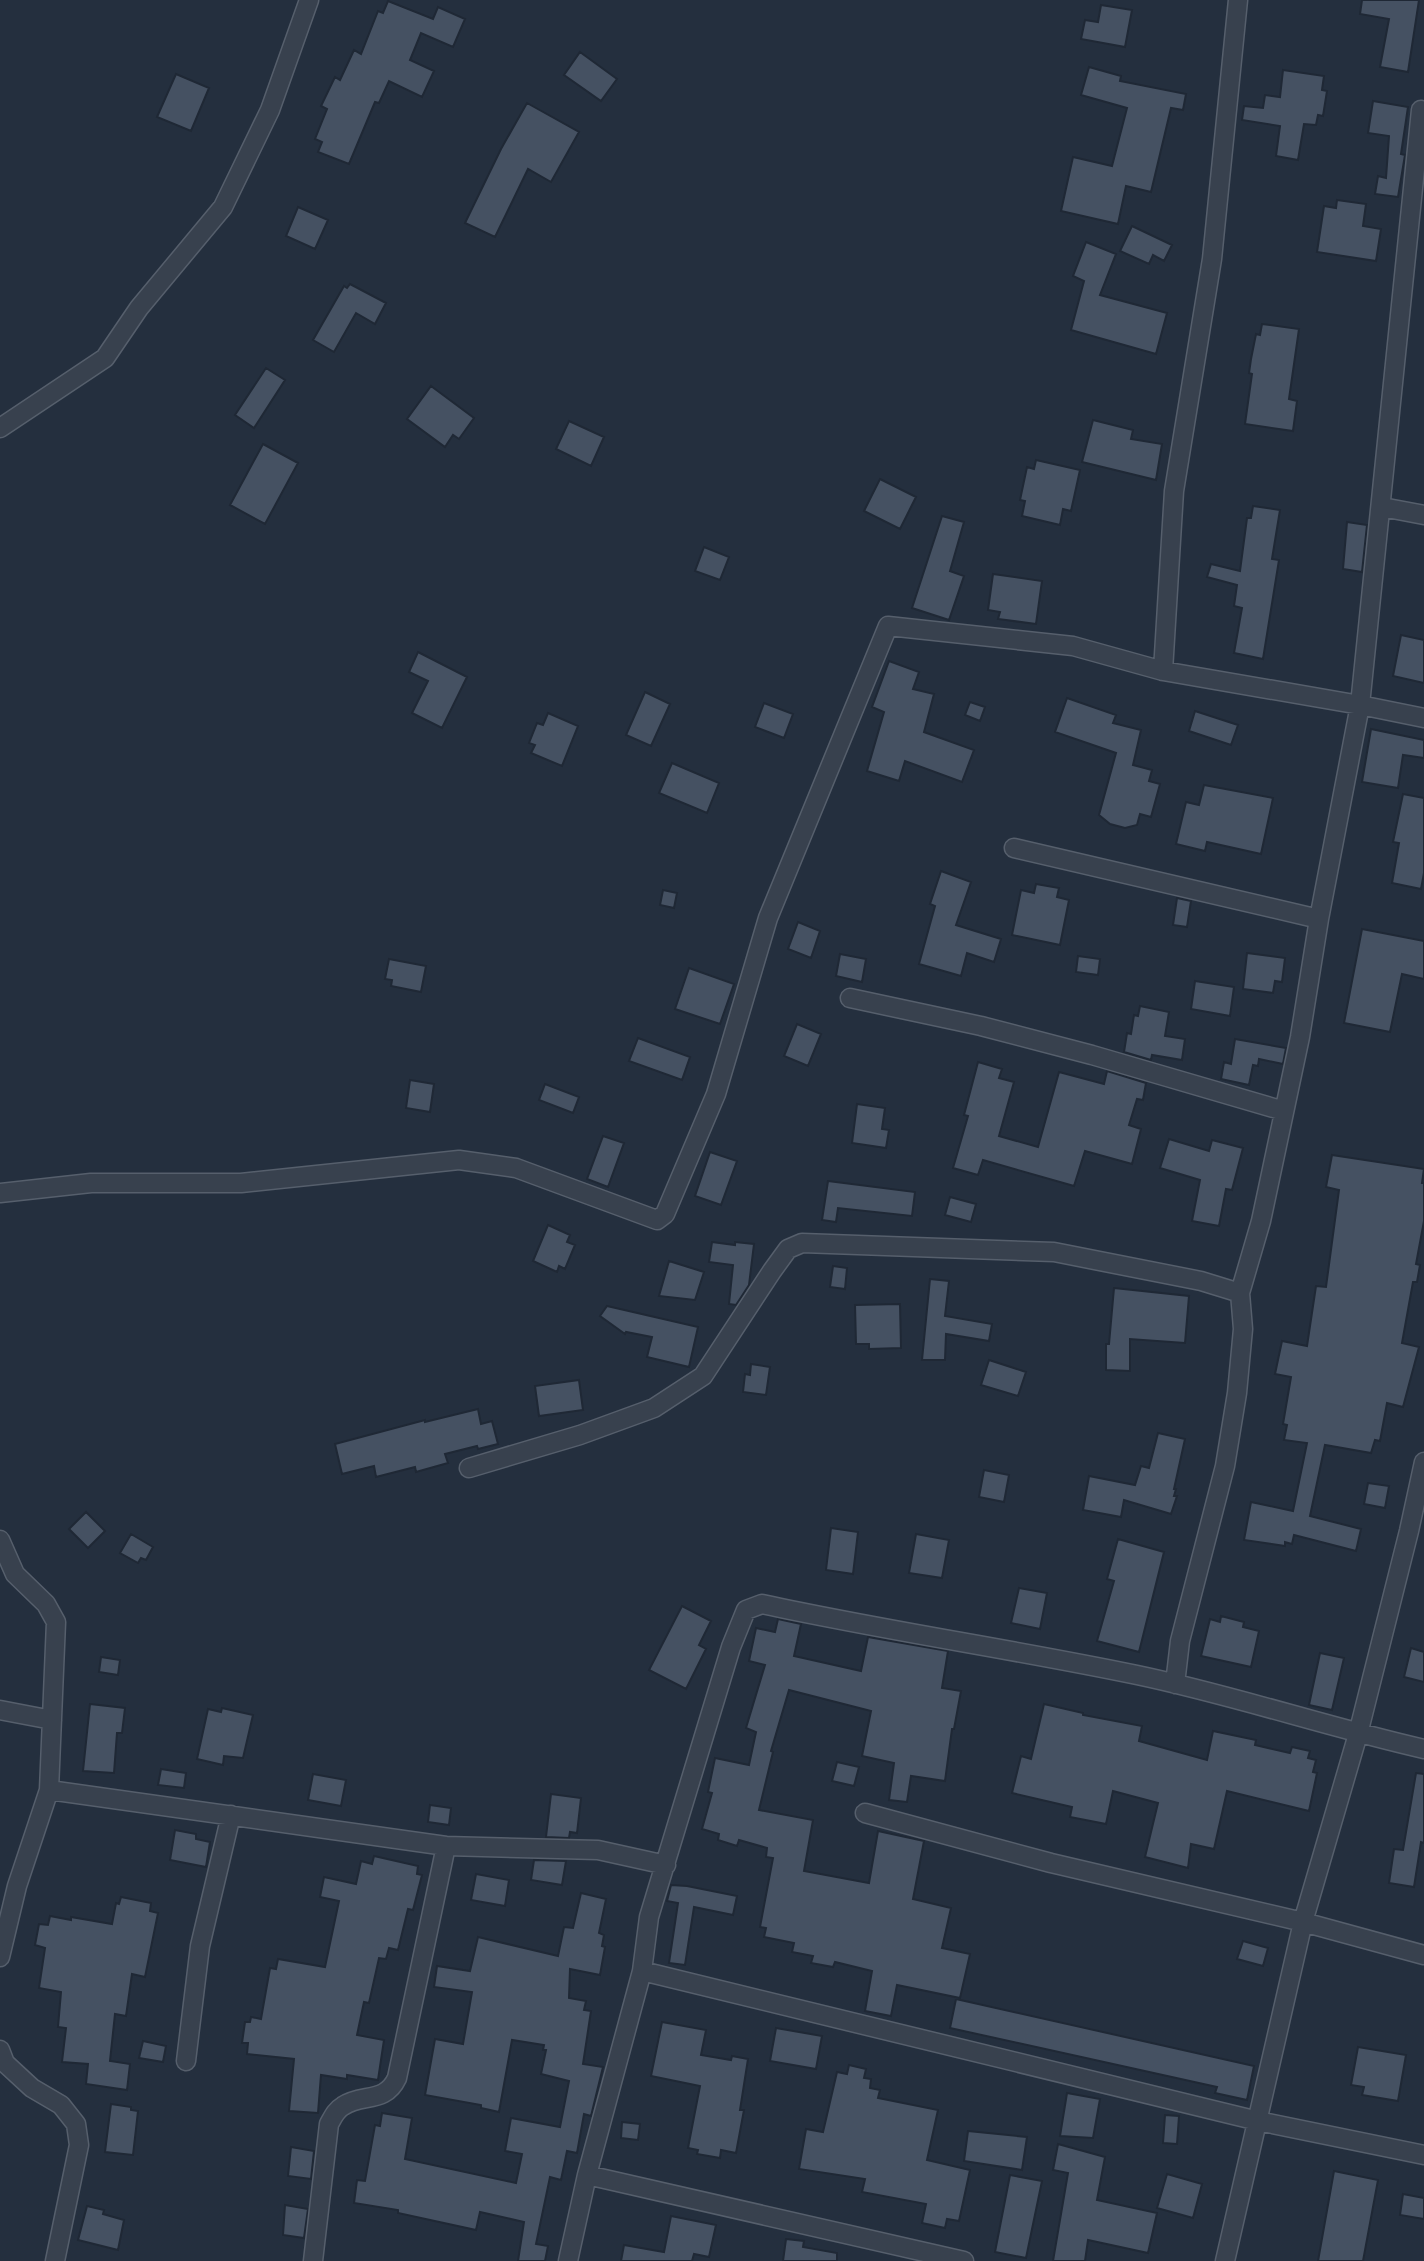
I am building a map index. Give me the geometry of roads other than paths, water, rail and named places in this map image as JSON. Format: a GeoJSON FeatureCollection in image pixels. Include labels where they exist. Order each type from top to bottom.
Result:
{"type":"FeatureCollection","features":[{"type":"Feature","properties":{"kind":"street"},"geometry":{"type":"LineString","coordinates":[[0,428],[105,358],[139,308],[223,207],[270,110],[309,0]]}},
{"type":"Feature","properties":{"kind":"street"},"geometry":{"type":"LineString","coordinates":[[1163,671],[1174,491],[1212,259],[1238,0]]}},
{"type":"Feature","properties":{"kind":"street"},"geometry":{"type":"LineString","coordinates":[[1175,1684],[1180,1641],[1225,1466],[1233,1418],[1242,1329],[1240,1293],[1261,1222],[1300,1037],[1319,919],[1360,705],[1421,110]]}},
{"type":"Feature","properties":{"kind":"street"},"geometry":{"type":"LineString","coordinates":[[1382,507],[1424,514]]}},
{"type":"Feature","properties":{"kind":"street"},"geometry":{"type":"LineString","coordinates":[[0,1193],[91,1184],[242,1183],[459,1160],[516,1168],[657,1220],[665,1214],[716,1094],[768,918],[888,626],[1073,646],[1163,671],[1424,718]]}},
{"type":"Feature","properties":{"kind":"street"},"geometry":{"type":"LineString","coordinates":[[1014,848],[1319,919]]}},
{"type":"Feature","properties":{"kind":"street"},"geometry":{"type":"LineString","coordinates":[[850,998],[981,1026],[1284,1111]]}},
{"type":"Feature","properties":{"kind":"street"},"geometry":{"type":"LineString","coordinates":[[469,1468],[580,1435],[654,1408],[703,1377],[788,1249],[802,1243],[1054,1252],[1202,1281],[1240,1293]]}},
{"type":"Feature","properties":{"kind":"street"},"geometry":{"type":"LineString","coordinates":[[1225,2261],[1303,1923],[1417,1533],[1424,1462]]}},
{"type":"Feature","properties":{"kind":"street"},"geometry":{"type":"LineString","coordinates":[[0,1540],[15,1574],[46,1604],[56,1622],[49,1790],[18,1886],[0,1957]]}},
{"type":"Feature","properties":{"kind":"street"},"geometry":{"type":"LineString","coordinates":[[568,2261],[587,2175],[642,1971],[649,1917],[731,1647],[746,1609],[762,1604],[863,1626],[1175,1684],[1358,1734],[1424,1749]]}},
{"type":"Feature","properties":{"kind":"street"},"geometry":{"type":"LineString","coordinates":[[0,1710],[52,1720]]}},
{"type":"Feature","properties":{"kind":"street"},"geometry":{"type":"LineString","coordinates":[[49,1790],[446,1846],[598,1850],[666,1865]]}},
{"type":"Feature","properties":{"kind":"street"},"geometry":{"type":"LineString","coordinates":[[864,1813],[1051,1863],[1424,1955]]}},
{"type":"Feature","properties":{"kind":"street"},"geometry":{"type":"LineString","coordinates":[[186,2061],[200,1945],[231,1815]]}},
{"type":"Feature","properties":{"kind":"street"},"geometry":{"type":"LineString","coordinates":[[313,2261],[329,2124],[345,2104],[383,2094],[393,2087],[397,2078],[446,1846]]}},
{"type":"Feature","properties":{"kind":"street"},"geometry":{"type":"LineString","coordinates":[[642,1971],[1258,2121],[1424,2155]]}},
{"type":"Feature","properties":{"kind":"street"},"geometry":{"type":"LineString","coordinates":[[0,2050],[5,2063],[32,2088],[61,2105],[76,2124],[79,2145],[55,2261]]}},
{"type":"Feature","properties":{"kind":"street"},"geometry":{"type":"LineString","coordinates":[[587,2175],[964,2261]]}}]}
